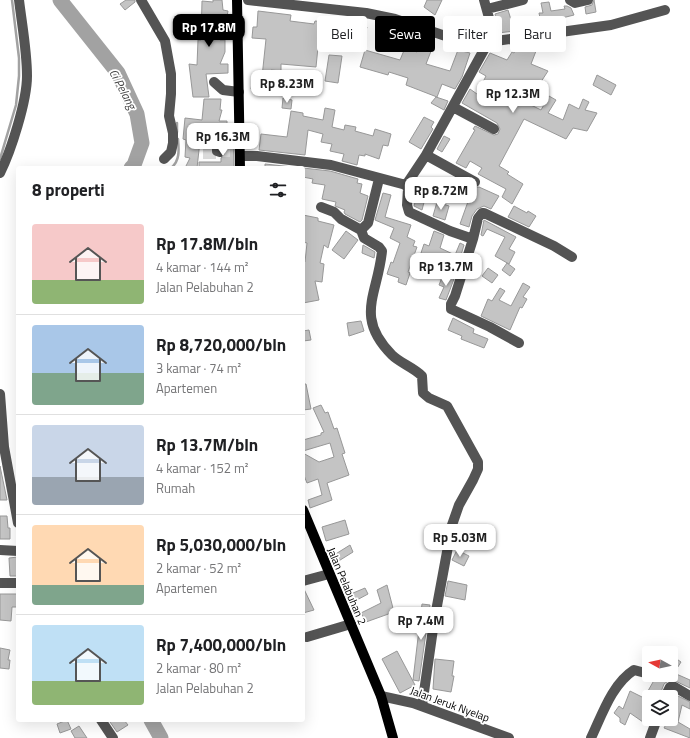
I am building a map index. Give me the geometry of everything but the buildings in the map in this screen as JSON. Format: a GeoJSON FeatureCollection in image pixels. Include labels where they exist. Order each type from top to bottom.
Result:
{"type":"FeatureCollection","features":[{"type":"Feature","properties":{"kind":"main road"},"geometry":{"type":"LineString","coordinates":[[237,0],[239,92],[238,153],[240,166]]}},
{"type":"Feature","properties":{"kind":"main road","name":"Jalan Pelabuhan 2"},"geometry":{"type":"LineString","coordinates":[[305,516],[381,696],[393,738]]}},
{"type":"Feature","properties":{"kind":"street"},"geometry":{"type":"LineString","coordinates":[[0,173],[6,160],[22,105],[27,77],[20,0]]}},
{"type":"Feature","properties":{"kind":"street"},"geometry":{"type":"LineString","coordinates":[[142,0],[166,41],[171,74],[169,116],[173,133],[173,143],[171,152],[164,159]]}},
{"type":"Feature","properties":{"kind":"street"},"geometry":{"type":"LineString","coordinates":[[248,0],[366,12],[383,16]]}},
{"type":"Feature","properties":{"kind":"street"},"geometry":{"type":"LineString","coordinates":[[488,16],[485,4],[523,0]]}},
{"type":"Feature","properties":{"kind":"street"},"geometry":{"type":"LineString","coordinates":[[570,0],[575,3],[588,0]]}},
{"type":"Feature","properties":{"kind":"street"},"geometry":{"type":"LineString","coordinates":[[502,43],[611,25],[665,10]]}},
{"type":"Feature","properties":{"kind":"street"},"geometry":{"type":"LineString","coordinates":[[406,185],[426,155],[484,52]]}},
{"type":"Feature","properties":{"kind":"street"},"geometry":{"type":"LineString","coordinates":[[214,82],[223,90],[239,92]]}},
{"type":"Feature","properties":{"kind":"street"},"geometry":{"type":"LineString","coordinates":[[453,107],[494,129]]}},
{"type":"Feature","properties":{"kind":"street"},"geometry":{"type":"LineString","coordinates":[[217,134],[217,151],[220,152]]}},
{"type":"Feature","properties":{"kind":"street"},"geometry":{"type":"LineString","coordinates":[[238,153],[331,165],[406,185]]}},
{"type":"Feature","properties":{"kind":"street"},"geometry":{"type":"LineString","coordinates":[[426,155],[475,182]]}},
{"type":"Feature","properties":{"kind":"street"},"geometry":{"type":"LineString","coordinates":[[361,230],[368,223],[380,179]]}},
{"type":"Feature","properties":{"kind":"street"},"geometry":{"type":"LineString","coordinates":[[406,185],[408,189],[407,205],[409,212],[450,231],[473,239]]}},
{"type":"Feature","properties":{"kind":"street"},"geometry":{"type":"LineString","coordinates":[[321,207],[334,212],[341,219],[361,230],[364,238],[379,247],[382,251],[371,305],[371,318],[375,334],[381,344],[394,357],[422,376],[422,390],[425,395],[447,406],[478,462],[478,469],[459,505],[452,525],[434,622],[422,706]]}},
{"type":"Feature","properties":{"kind":"street"},"geometry":{"type":"LineString","coordinates":[[519,344],[490,326],[450,308],[473,239],[478,218],[482,213],[484,213],[554,246],[572,257]]}},
{"type":"Feature","properties":{"kind":"street"},"geometry":{"type":"LineString","coordinates":[[0,394],[4,448],[16,512]]}},
{"type":"Feature","properties":{"kind":"street"},"geometry":{"type":"LineString","coordinates":[[0,550],[16,551]]}},
{"type":"Feature","properties":{"kind":"street"},"geometry":{"type":"LineString","coordinates":[[305,580],[329,574]]}},
{"type":"Feature","properties":{"kind":"street"},"geometry":{"type":"LineString","coordinates":[[0,583],[16,583]]}},
{"type":"Feature","properties":{"kind":"street"},"geometry":{"type":"LineString","coordinates":[[307,637],[351,624]]}},
{"type":"Feature","properties":{"kind":"street"},"geometry":{"type":"LineString","coordinates":[[591,738],[612,694],[621,682],[634,670],[642,672]]}},
{"type":"Feature","properties":{"kind":"street"},"geometry":{"type":"LineString","coordinates":[[668,690],[672,686],[690,696]]}},
{"type":"Feature","properties":{"kind":"street","name":"Jalan Jeruk Nyelap"},"geometry":{"type":"LineString","coordinates":[[381,696],[403,700],[422,706],[509,738]]}},
{"type":"Feature","properties":{"kind":"street"},"geometry":{"type":"LineString","coordinates":[[102,722],[113,738]]}},
{"type":"Feature","properties":{"kind":"street"},"geometry":{"type":"LineString","coordinates":[[650,738],[654,726]]}},
{"type":"Feature","properties":{"kind":"shaded area"},"geometry":{"type":"Polygon","coordinates":[[[216,136],[216,159],[203,159],[203,137],[216,136]]]}},
{"type":"Feature","properties":{"kind":"waterway"},"geometry":{"type":"LineString","coordinates":[[0,159],[16,105],[19,76],[19,58],[12,0]]}},
{"type":"Feature","properties":{"kind":"waterway","name":"Ci Pelang"},"geometry":{"type":"LineString","coordinates":[[60,0],[118,73],[137,114],[142,143],[133,166]]}},
{"type":"Feature","properties":{"kind":"waterway"},"geometry":{"type":"LineString","coordinates":[[177,123],[177,132]]}},
{"type":"Feature","properties":{"kind":"waterway"},"geometry":{"type":"LineString","coordinates":[[173,166],[176,162],[179,151],[178,139]]}},
{"type":"Feature","properties":{"kind":"waterway","name":"Ci Pelang"},"geometry":{"type":"LineString","coordinates":[[152,722],[161,738]]}},
{"type":"Feature","properties":{"kind":"tunnel"},"geometry":{"type":"LineString","coordinates":[[220,152],[235,152]]}}]}
